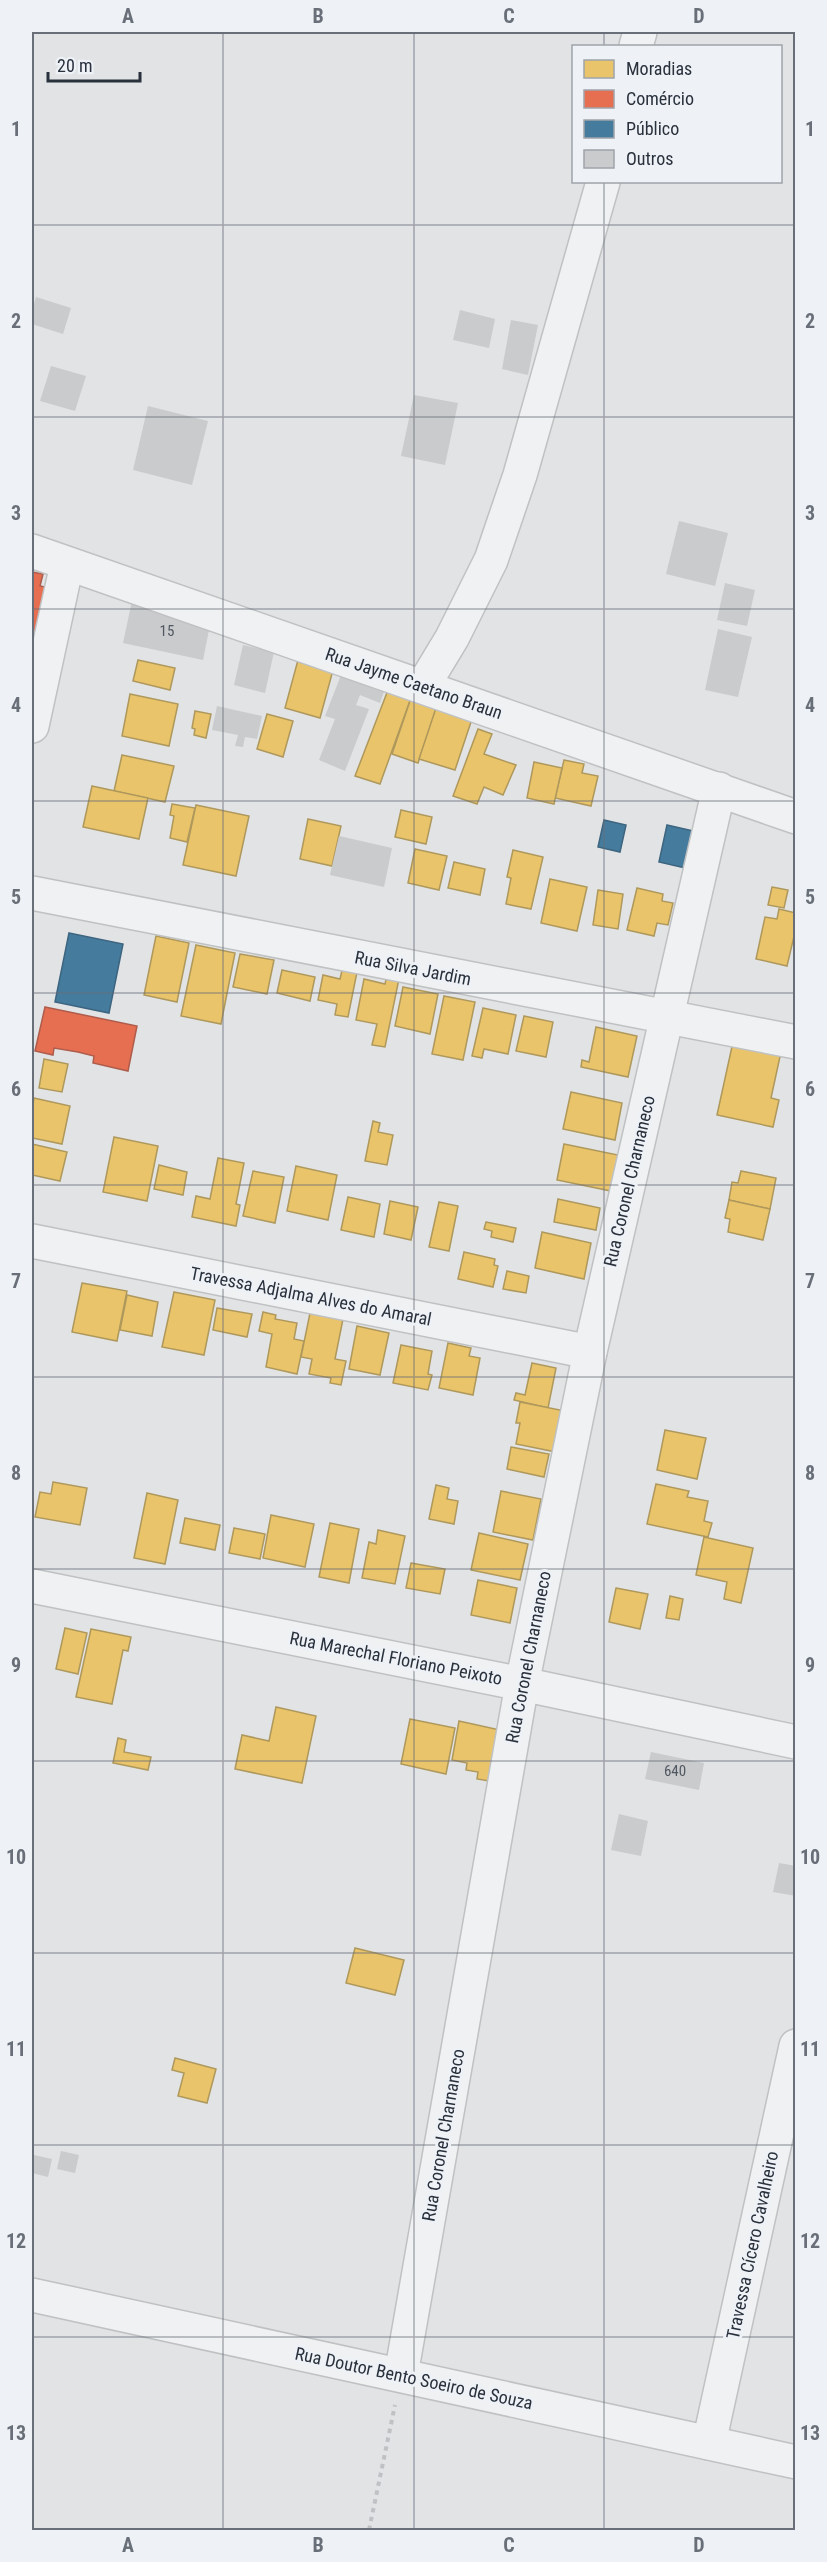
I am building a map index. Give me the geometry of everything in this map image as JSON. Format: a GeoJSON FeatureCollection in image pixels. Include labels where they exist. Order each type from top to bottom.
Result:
{"type":"FeatureCollection","features":[{"type":"Feature","properties":{"kind":"street"},"geometry":{"type":"LineString","coordinates":[[423,687],[452,638],[491,560],[520,475],[603,183]]}},
{"type":"Feature","properties":{"kind":"street","name":"Rua Jayme Caetano Braun"},"geometry":{"type":"LineString","coordinates":[[32,551],[795,817]]}},
{"type":"Feature","properties":{"kind":"street"},"geometry":{"type":"LineString","coordinates":[[32,726],[67,564]]}},
{"type":"Feature","properties":{"kind":"street","name":"Rua Coronel Charnaneco"},"geometry":{"type":"LineString","coordinates":[[401,2375],[522,1684],[590,1352],[719,789]]}},
{"type":"Feature","properties":{"kind":"street","name":"Rua Silva Jardim"},"geometry":{"type":"LineString","coordinates":[[32,893],[795,1042]]}},
{"type":"Feature","properties":{"kind":"street","name":"Travessa Adjalma Alves do Amaral"},"geometry":{"type":"LineString","coordinates":[[32,1241],[590,1352]]}},
{"type":"Feature","properties":{"kind":"street","name":"Rua Marechal Floriano Peixoto"},"geometry":{"type":"LineString","coordinates":[[32,1586],[522,1684],[795,1742]]}},
{"type":"Feature","properties":{"kind":"street","name":"Travessa Cícero Cavalheiro"},"geometry":{"type":"LineString","coordinates":[[709,2443],[795,2046]]}},
{"type":"Feature","properties":{"kind":"street","name":"Rua Doutor Bento Soeiro de Souza"},"geometry":{"type":"LineString","coordinates":[[32,2295],[795,2462]]}},
{"type":"Feature","properties":{"kind":"path"},"geometry":{"type":"LineString","coordinates":[[369,2530],[401,2375]]}},
{"type":"Feature","properties":{"kind":"building: Moradias"},"geometry":{"type":"Polygon","coordinates":[[[138,660],[175,668],[170,690],[133,681],[138,660]]]}},
{"type":"Feature","properties":{"kind":"building: Moradias"},"geometry":{"type":"Polygon","coordinates":[[[298,660],[333,670],[320,718],[285,708],[298,660]]]}},
{"type":"Feature","properties":{"kind":"building: Moradias"},"geometry":{"type":"Polygon","coordinates":[[[388,690],[411,698],[380,784],[355,776],[388,690]]]}},
{"type":"Feature","properties":{"kind":"building: Moradias"},"geometry":{"type":"Polygon","coordinates":[[[130,694],[178,704],[169,746],[122,736],[130,694]]]}},
{"type":"Feature","properties":{"kind":"building: Moradias"},"geometry":{"type":"Polygon","coordinates":[[[411,698],[437,707],[418,763],[392,754],[411,698]]]}},
{"type":"Feature","properties":{"kind":"building: Moradias"},"geometry":{"type":"Polygon","coordinates":[[[436,708],[472,719],[455,770],[419,759],[436,708]]]}},
{"type":"Feature","properties":{"kind":"building: Moradias"},"geometry":{"type":"Polygon","coordinates":[[[195,711],[211,714],[206,738],[194,735],[195,729],[192,728],[195,711]]]}},
{"type":"Feature","properties":{"kind":"building: Moradias"},"geometry":{"type":"Polygon","coordinates":[[[267,714],[293,721],[283,757],[257,749],[267,714]]]}},
{"type":"Feature","properties":{"kind":"building: Moradias"},"geometry":{"type":"Polygon","coordinates":[[[478,729],[492,734],[484,754],[516,765],[503,795],[484,787],[477,804],[453,796],[478,729]]]}},
{"type":"Feature","properties":{"kind":"building: Moradias"},"geometry":{"type":"Polygon","coordinates":[[[122,755],[174,766],[165,802],[114,791],[122,755]]]}},
{"type":"Feature","properties":{"kind":"building: Moradias"},"geometry":{"type":"Polygon","coordinates":[[[564,760],[584,764],[582,773],[598,776],[591,806],[555,798],[564,760]]]}},
{"type":"Feature","properties":{"kind":"building: Moradias"},"geometry":{"type":"Polygon","coordinates":[[[534,762],[562,768],[554,804],[527,798],[534,762]]]}},
{"type":"Feature","properties":{"kind":"building: Moradias"},"geometry":{"type":"Polygon","coordinates":[[[92,786],[148,798],[139,839],[83,827],[92,786]]]}},
{"type":"Feature","properties":{"kind":"building: Moradias"},"geometry":{"type":"Polygon","coordinates":[[[172,804],[195,808],[187,842],[170,838],[174,816],[170,815],[172,804]]]}},
{"type":"Feature","properties":{"kind":"building: Moradias"},"geometry":{"type":"Polygon","coordinates":[[[196,805],[249,816],[236,876],[183,865],[196,805]]]}},
{"type":"Feature","properties":{"kind":"building: Moradias"},"geometry":{"type":"Polygon","coordinates":[[[401,810],[432,817],[426,844],[395,837],[401,810]]]}},
{"type":"Feature","properties":{"kind":"building: Moradias"},"geometry":{"type":"Polygon","coordinates":[[[308,819],[341,826],[332,866],[300,859],[308,819]]]}},
{"type":"Feature","properties":{"kind":"building: Moradias"},"geometry":{"type":"Polygon","coordinates":[[[415,849],[447,856],[439,890],[408,883],[415,849]]]}},
{"type":"Feature","properties":{"kind":"building: Moradias"},"geometry":{"type":"Polygon","coordinates":[[[513,850],[543,857],[531,909],[506,904],[511,878],[507,877],[513,850]]]}},
{"type":"Feature","properties":{"kind":"building: Moradias"},"geometry":{"type":"Polygon","coordinates":[[[454,862],[485,869],[480,895],[448,888],[454,862]]]}},
{"type":"Feature","properties":{"kind":"building: Moradias"},"geometry":{"type":"Polygon","coordinates":[[[550,879],[587,887],[577,931],[541,923],[550,879]]]}},
{"type":"Feature","properties":{"kind":"building: Moradias"},"geometry":{"type":"Polygon","coordinates":[[[772,887],[788,890],[784,908],[768,905],[772,887]]]}},
{"type":"Feature","properties":{"kind":"building: Moradias"},"geometry":{"type":"Polygon","coordinates":[[[637,888],[663,894],[662,901],[673,903],[668,925],[657,923],[654,936],[627,930],[637,888]]]}},
{"type":"Feature","properties":{"kind":"building: Moradias"},"geometry":{"type":"Polygon","coordinates":[[[598,890],[623,894],[618,929],[593,925],[598,890]]]}},
{"type":"Feature","properties":{"kind":"building: Moradias"},"geometry":{"type":"Polygon","coordinates":[[[779,909],[796,913],[796,928],[787,966],[756,959],[765,917],[777,919],[779,909]]]}},
{"type":"Feature","properties":{"kind":"building: Moradias"},"geometry":{"type":"Polygon","coordinates":[[[156,936],[189,943],[177,1002],[144,995],[156,936]]]}},
{"type":"Feature","properties":{"kind":"building: Moradias"},"geometry":{"type":"Polygon","coordinates":[[[196,945],[235,953],[221,1024],[181,1016],[196,945]]]}},
{"type":"Feature","properties":{"kind":"building: Moradias"},"geometry":{"type":"Polygon","coordinates":[[[240,954],[274,960],[267,994],[233,987],[240,954]]]}},
{"type":"Feature","properties":{"kind":"building: Moradias"},"geometry":{"type":"Polygon","coordinates":[[[345,958],[359,962],[348,1017],[335,1015],[337,1004],[318,1000],[323,975],[340,979],[345,958]]]}},
{"type":"Feature","properties":{"kind":"building: Moradias"},"geometry":{"type":"Polygon","coordinates":[[[389,966],[401,969],[385,1047],[372,1045],[377,1024],[356,1020],[364,979],[385,984],[389,966]]]}},
{"type":"Feature","properties":{"kind":"building: Moradias"},"geometry":{"type":"Polygon","coordinates":[[[282,970],[315,977],[310,1001],[277,993],[282,970]]]}},
{"type":"Feature","properties":{"kind":"building: Moradias"},"geometry":{"type":"Polygon","coordinates":[[[403,987],[438,994],[430,1034],[395,1026],[403,987]]]}},
{"type":"Feature","properties":{"kind":"building: Moradias"},"geometry":{"type":"Polygon","coordinates":[[[444,996],[475,1002],[463,1060],[432,1054],[444,996]]]}},
{"type":"Feature","properties":{"kind":"building: Moradias"},"geometry":{"type":"Polygon","coordinates":[[[483,1008],[516,1015],[508,1054],[484,1049],[482,1058],[472,1056],[483,1008]]]}},
{"type":"Feature","properties":{"kind":"building: Moradias"},"geometry":{"type":"Polygon","coordinates":[[[524,1016],[553,1022],[546,1057],[516,1051],[524,1016]]]}},
{"type":"Feature","properties":{"kind":"building: Moradias"},"geometry":{"type":"Polygon","coordinates":[[[596,1027],[637,1036],[628,1077],[581,1067],[582,1060],[589,1062],[596,1027]]]}},
{"type":"Feature","properties":{"kind":"building: Moradias"},"geometry":{"type":"Polygon","coordinates":[[[733,1042],[781,1052],[771,1098],[779,1100],[773,1127],[717,1115],[733,1042]]]}},
{"type":"Feature","properties":{"kind":"building: Moradias"},"geometry":{"type":"Polygon","coordinates":[[[44,1059],[68,1064],[62,1092],[39,1088],[44,1059]]]}},
{"type":"Feature","properties":{"kind":"building: Moradias"},"geometry":{"type":"Polygon","coordinates":[[[571,1092],[622,1103],[615,1140],[563,1129],[571,1092]]]}},
{"type":"Feature","properties":{"kind":"building: Moradias"},"geometry":{"type":"Polygon","coordinates":[[[34,1098],[70,1106],[62,1144],[32,1138],[34,1098]]]}},
{"type":"Feature","properties":{"kind":"building: Moradias"},"geometry":{"type":"Polygon","coordinates":[[[373,1121],[380,1123],[378,1132],[393,1135],[387,1165],[365,1161],[373,1121]]]}},
{"type":"Feature","properties":{"kind":"building: Moradias"},"geometry":{"type":"Polygon","coordinates":[[[114,1137],[158,1146],[147,1201],[103,1192],[114,1137]]]}},
{"type":"Feature","properties":{"kind":"building: Moradias"},"geometry":{"type":"Polygon","coordinates":[[[32,1144],[67,1152],[60,1181],[32,1175],[32,1144]]]}},
{"type":"Feature","properties":{"kind":"building: Moradias"},"geometry":{"type":"Polygon","coordinates":[[[564,1144],[618,1155],[611,1191],[557,1180],[564,1144]]]}},
{"type":"Feature","properties":{"kind":"building: Moradias"},"geometry":{"type":"Polygon","coordinates":[[[218,1158],[244,1163],[236,1204],[240,1205],[236,1226],[192,1217],[196,1196],[210,1199],[218,1158]]]}},
{"type":"Feature","properties":{"kind":"building: Moradias"},"geometry":{"type":"Polygon","coordinates":[[[159,1165],[187,1172],[183,1195],[154,1189],[159,1165]]]}},
{"type":"Feature","properties":{"kind":"building: Moradias"},"geometry":{"type":"Polygon","coordinates":[[[296,1166],[337,1175],[328,1220],[287,1211],[296,1166]]]}},
{"type":"Feature","properties":{"kind":"building: Moradias"},"geometry":{"type":"Polygon","coordinates":[[[253,1171],[284,1177],[275,1223],[243,1216],[253,1171]]]}},
{"type":"Feature","properties":{"kind":"building: Moradias"},"geometry":{"type":"Polygon","coordinates":[[[741,1171],[776,1178],[770,1209],[729,1200],[732,1182],[738,1183],[741,1171]]]}},
{"type":"Feature","properties":{"kind":"building: Moradias"},"geometry":{"type":"Polygon","coordinates":[[[348,1197],[380,1204],[374,1237],[341,1230],[348,1197]]]}},
{"type":"Feature","properties":{"kind":"building: Moradias"},"geometry":{"type":"Polygon","coordinates":[[[558,1199],[600,1208],[596,1230],[554,1222],[558,1199]]]}},
{"type":"Feature","properties":{"kind":"building: Moradias"},"geometry":{"type":"Polygon","coordinates":[[[729,1200],[770,1209],[763,1240],[728,1232],[730,1219],[725,1218],[729,1200]]]}},
{"type":"Feature","properties":{"kind":"building: Moradias"},"geometry":{"type":"Polygon","coordinates":[[[390,1201],[418,1207],[411,1240],[384,1234],[390,1201]]]}},
{"type":"Feature","properties":{"kind":"building: Moradias"},"geometry":{"type":"Polygon","coordinates":[[[439,1202],[458,1206],[449,1251],[429,1247],[439,1202]]]}},
{"type":"Feature","properties":{"kind":"building: Moradias"},"geometry":{"type":"Polygon","coordinates":[[[486,1222],[516,1228],[513,1242],[491,1237],[492,1231],[484,1229],[486,1222]]]}},
{"type":"Feature","properties":{"kind":"building: Moradias"},"geometry":{"type":"Polygon","coordinates":[[[542,1232],[591,1243],[584,1279],[535,1268],[542,1232]]]}},
{"type":"Feature","properties":{"kind":"building: Moradias"},"geometry":{"type":"Polygon","coordinates":[[[464,1252],[495,1259],[494,1265],[498,1266],[493,1287],[458,1279],[464,1252]]]}},
{"type":"Feature","properties":{"kind":"building: Moradias"},"geometry":{"type":"Polygon","coordinates":[[[507,1271],[529,1276],[526,1293],[503,1289],[507,1271]]]}},
{"type":"Feature","properties":{"kind":"building: Moradias"},"geometry":{"type":"Polygon","coordinates":[[[82,1283],[127,1291],[117,1341],[72,1332],[82,1283]]]}},
{"type":"Feature","properties":{"kind":"building: Moradias"},"geometry":{"type":"Polygon","coordinates":[[[174,1292],[215,1300],[204,1355],[162,1347],[174,1292]]]}},
{"type":"Feature","properties":{"kind":"building: Moradias"},"geometry":{"type":"Polygon","coordinates":[[[127,1295],[158,1302],[152,1336],[120,1330],[127,1295]]]}},
{"type":"Feature","properties":{"kind":"building: Moradias"},"geometry":{"type":"Polygon","coordinates":[[[217,1308],[252,1314],[247,1337],[213,1330],[217,1308]]]}},
{"type":"Feature","properties":{"kind":"building: Moradias"},"geometry":{"type":"Polygon","coordinates":[[[263,1312],[276,1315],[275,1319],[297,1323],[294,1339],[304,1341],[297,1374],[266,1367],[272,1334],[259,1331],[263,1312]]]}},
{"type":"Feature","properties":{"kind":"building: Moradias"},"geometry":{"type":"Polygon","coordinates":[[[310,1313],[343,1319],[335,1359],[346,1361],[341,1385],[330,1383],[331,1378],[309,1374],[312,1359],[301,1357],[310,1313]]]}},
{"type":"Feature","properties":{"kind":"building: Moradias"},"geometry":{"type":"Polygon","coordinates":[[[357,1326],[389,1333],[380,1375],[349,1369],[357,1326]]]}},
{"type":"Feature","properties":{"kind":"building: Moradias"},"geometry":{"type":"Polygon","coordinates":[[[448,1343],[471,1348],[469,1356],[480,1358],[473,1395],[439,1388],[448,1343]]]}},
{"type":"Feature","properties":{"kind":"building: Moradias"},"geometry":{"type":"Polygon","coordinates":[[[401,1345],[432,1351],[428,1374],[432,1375],[428,1390],[393,1383],[401,1345]]]}},
{"type":"Feature","properties":{"kind":"building: Moradias"},"geometry":{"type":"Polygon","coordinates":[[[532,1363],[556,1368],[548,1408],[514,1400],[516,1393],[525,1395],[532,1363]]]}},
{"type":"Feature","properties":{"kind":"building: Moradias"},"geometry":{"type":"Polygon","coordinates":[[[520,1402],[565,1411],[556,1452],[516,1444],[520,1423],[516,1423],[520,1402]]]}},
{"type":"Feature","properties":{"kind":"building: Moradias"},"geometry":{"type":"Polygon","coordinates":[[[665,1430],[706,1438],[697,1479],[657,1470],[665,1430]]]}},
{"type":"Feature","properties":{"kind":"building: Moradias"},"geometry":{"type":"Polygon","coordinates":[[[511,1447],[549,1454],[544,1477],[507,1469],[511,1447]]]}},
{"type":"Feature","properties":{"kind":"building: Moradias"},"geometry":{"type":"Polygon","coordinates":[[[53,1482],[87,1488],[80,1525],[35,1517],[40,1492],[51,1494],[53,1482]]]}},
{"type":"Feature","properties":{"kind":"building: Moradias"},"geometry":{"type":"Polygon","coordinates":[[[656,1484],[689,1491],[687,1497],[708,1501],[704,1521],[712,1523],[708,1537],[647,1524],[656,1484]]]}},
{"type":"Feature","properties":{"kind":"building: Moradias"},"geometry":{"type":"Polygon","coordinates":[[[436,1485],[449,1488],[447,1499],[458,1501],[454,1524],[429,1519],[436,1485]]]}},
{"type":"Feature","properties":{"kind":"building: Moradias"},"geometry":{"type":"Polygon","coordinates":[[[501,1491],[541,1499],[533,1540],[493,1532],[501,1491]]]}},
{"type":"Feature","properties":{"kind":"building: Moradias"},"geometry":{"type":"Polygon","coordinates":[[[147,1493],[178,1500],[165,1564],[134,1558],[147,1493]]]}},
{"type":"Feature","properties":{"kind":"building: Moradias"},"geometry":{"type":"Polygon","coordinates":[[[271,1515],[314,1524],[305,1567],[263,1558],[271,1515]]]}},
{"type":"Feature","properties":{"kind":"building: Moradias"},"geometry":{"type":"Polygon","coordinates":[[[185,1518],[220,1525],[215,1550],[180,1543],[185,1518]]]}},
{"type":"Feature","properties":{"kind":"building: Moradias"},"geometry":{"type":"Polygon","coordinates":[[[330,1523],[359,1529],[349,1583],[319,1577],[330,1523]]]}},
{"type":"Feature","properties":{"kind":"building: Moradias"},"geometry":{"type":"Polygon","coordinates":[[[234,1528],[265,1534],[260,1559],[229,1553],[234,1528]]]}},
{"type":"Feature","properties":{"kind":"building: Moradias"},"geometry":{"type":"Polygon","coordinates":[[[378,1530],[405,1536],[395,1584],[362,1578],[369,1542],[376,1544],[378,1530]]]}},
{"type":"Feature","properties":{"kind":"building: Moradias"},"geometry":{"type":"Polygon","coordinates":[[[479,1533],[528,1544],[520,1580],[471,1570],[479,1533]]]}},
{"type":"Feature","properties":{"kind":"building: Moradias"},"geometry":{"type":"Polygon","coordinates":[[[704,1537],[753,1548],[741,1603],[724,1599],[727,1582],[696,1575],[704,1537]]]}},
{"type":"Feature","properties":{"kind":"building: Moradias"},"geometry":{"type":"Polygon","coordinates":[[[411,1563],[445,1569],[440,1594],[406,1588],[411,1563]]]}},
{"type":"Feature","properties":{"kind":"building: Moradias"},"geometry":{"type":"Polygon","coordinates":[[[478,1580],[517,1588],[510,1623],[471,1615],[478,1580]]]}},
{"type":"Feature","properties":{"kind":"building: Moradias"},"geometry":{"type":"Polygon","coordinates":[[[616,1588],[648,1594],[640,1629],[609,1622],[616,1588]]]}},
{"type":"Feature","properties":{"kind":"building: Moradias"},"geometry":{"type":"Polygon","coordinates":[[[670,1596],[683,1599],[679,1620],[666,1618],[670,1596]]]}},
{"type":"Feature","properties":{"kind":"building: Moradias"},"geometry":{"type":"Polygon","coordinates":[[[65,1628],[87,1633],[78,1674],[56,1669],[65,1628]]]}},
{"type":"Feature","properties":{"kind":"building: Moradias"},"geometry":{"type":"Polygon","coordinates":[[[91,1629],[131,1637],[128,1651],[123,1650],[112,1704],[76,1697],[91,1629]]]}},
{"type":"Feature","properties":{"kind":"building: Moradias"},"geometry":{"type":"Polygon","coordinates":[[[276,1707],[316,1716],[302,1783],[235,1769],[242,1735],[269,1741],[276,1707]]]}},
{"type":"Feature","properties":{"kind":"building: Moradias"},"geometry":{"type":"Polygon","coordinates":[[[410,1719],[455,1728],[446,1774],[401,1764],[410,1719]]]}},
{"type":"Feature","properties":{"kind":"building: Moradias"},"geometry":{"type":"Polygon","coordinates":[[[459,1721],[500,1730],[489,1781],[477,1779],[478,1772],[466,1770],[467,1763],[452,1760],[459,1721]]]}},
{"type":"Feature","properties":{"kind":"building: Moradias"},"geometry":{"type":"Polygon","coordinates":[[[118,1738],[126,1740],[124,1752],[151,1757],[148,1770],[113,1763],[118,1738]]]}},
{"type":"Feature","properties":{"kind":"building: Moradias"},"geometry":{"type":"Polygon","coordinates":[[[355,1948],[404,1960],[395,1995],[346,1983],[355,1948]]]}},
{"type":"Feature","properties":{"kind":"building: Moradias"},"geometry":{"type":"Polygon","coordinates":[[[175,2058],[216,2069],[207,2103],[178,2096],[184,2073],[172,2070],[175,2058]]]}},
{"type":"Feature","properties":{"kind":"building: Comércio"},"geometry":{"type":"Polygon","coordinates":[[[32,572],[43,574],[40,586],[55,589],[32,677],[32,572]]]}},
{"type":"Feature","properties":{"kind":"building: Comércio"},"geometry":{"type":"Polygon","coordinates":[[[45,1007],[137,1026],[128,1071],[93,1063],[94,1056],[78,1052],[54,1048],[53,1055],[35,1051],[45,1007]]]}},
{"type":"Feature","properties":{"kind":"building: Público"},"geometry":{"type":"Polygon","coordinates":[[[604,820],[626,825],[620,852],[598,847],[604,820]]]}},
{"type":"Feature","properties":{"kind":"building: Público"},"geometry":{"type":"Polygon","coordinates":[[[667,825],[698,832],[690,869],[659,862],[667,825]]]}},
{"type":"Feature","properties":{"kind":"building: Público"},"geometry":{"type":"Polygon","coordinates":[[[69,933],[123,944],[109,1013],[55,1002],[69,933]]]}},
{"type":"Feature","properties":{"kind":"building: Outros"},"geometry":{"type":"Polygon","coordinates":[[[36,297],[71,308],[63,334],[32,324],[32,311],[36,297]]]}},
{"type":"Feature","properties":{"kind":"building: Outros"},"geometry":{"type":"Polygon","coordinates":[[[460,310],[495,319],[489,348],[453,340],[460,310]]]}},
{"type":"Feature","properties":{"kind":"building: Outros"},"geometry":{"type":"Polygon","coordinates":[[[511,320],[538,325],[528,375],[502,369],[511,320]]]}},
{"type":"Feature","properties":{"kind":"building: Outros"},"geometry":{"type":"Polygon","coordinates":[[[51,366],[86,376],[75,411],[40,401],[51,366]]]}},
{"type":"Feature","properties":{"kind":"building: Outros"},"geometry":{"type":"Polygon","coordinates":[[[414,395],[458,403],[445,465],[401,456],[414,395]]]}},
{"type":"Feature","properties":{"kind":"building: Outros"},"geometry":{"type":"Polygon","coordinates":[[[148,406],[208,421],[192,485],[133,470],[148,406]]]}},
{"type":"Feature","properties":{"kind":"building: Outros"},"geometry":{"type":"Polygon","coordinates":[[[679,521],[728,533],[715,586],[666,574],[679,521]]]}},
{"type":"Feature","properties":{"kind":"building: Outros"},"geometry":{"type":"Polygon","coordinates":[[[725,583],[755,590],[747,626],[717,620],[725,583]]]}},
{"type":"Feature","properties":{"kind":"building: Outros"},"geometry":{"type":"Polygon","coordinates":[[[133,596],[211,620],[203,660],[123,643],[133,596]]]}},
{"type":"Feature","properties":{"kind":"building: Outros"},"geometry":{"type":"Polygon","coordinates":[[[718,629],[752,637],[738,697],[705,690],[718,629]]]}},
{"type":"Feature","properties":{"kind":"building: Outros"},"geometry":{"type":"Polygon","coordinates":[[[243,645],[274,652],[265,693],[234,685],[243,645]]]}},
{"type":"Feature","properties":{"kind":"building: Outros"},"geometry":{"type":"Polygon","coordinates":[[[343,670],[386,686],[380,703],[360,695],[356,705],[369,709],[345,771],[319,760],[335,719],[325,716],[343,670]]]}},
{"type":"Feature","properties":{"kind":"building: Outros"},"geometry":{"type":"Polygon","coordinates":[[[217,706],[262,716],[257,739],[245,737],[243,747],[235,746],[238,735],[212,730],[217,706]]]}},
{"type":"Feature","properties":{"kind":"building: Outros"},"geometry":{"type":"Polygon","coordinates":[[[339,836],[392,848],[384,887],[330,875],[339,836]]]}},
{"type":"Feature","properties":{"kind":"building: Outros"},"geometry":{"type":"Polygon","coordinates":[[[651,1752],[704,1763],[699,1790],[645,1779],[651,1752]]]}},
{"type":"Feature","properties":{"kind":"building: Outros"},"geometry":{"type":"Polygon","coordinates":[[[619,1814],[648,1821],[641,1856],[611,1850],[619,1814]]]}},
{"type":"Feature","properties":{"kind":"building: Outros"},"geometry":{"type":"Polygon","coordinates":[[[779,1863],[796,1866],[796,1896],[773,1892],[779,1863]]]}},
{"type":"Feature","properties":{"kind":"building: Outros"},"geometry":{"type":"Polygon","coordinates":[[[61,2151],[79,2155],[75,2173],[57,2169],[61,2151]]]}},
{"type":"Feature","properties":{"kind":"building: Outros"},"geometry":{"type":"Polygon","coordinates":[[[34,2155],[52,2159],[48,2177],[32,2173],[34,2155]]]}}]}
